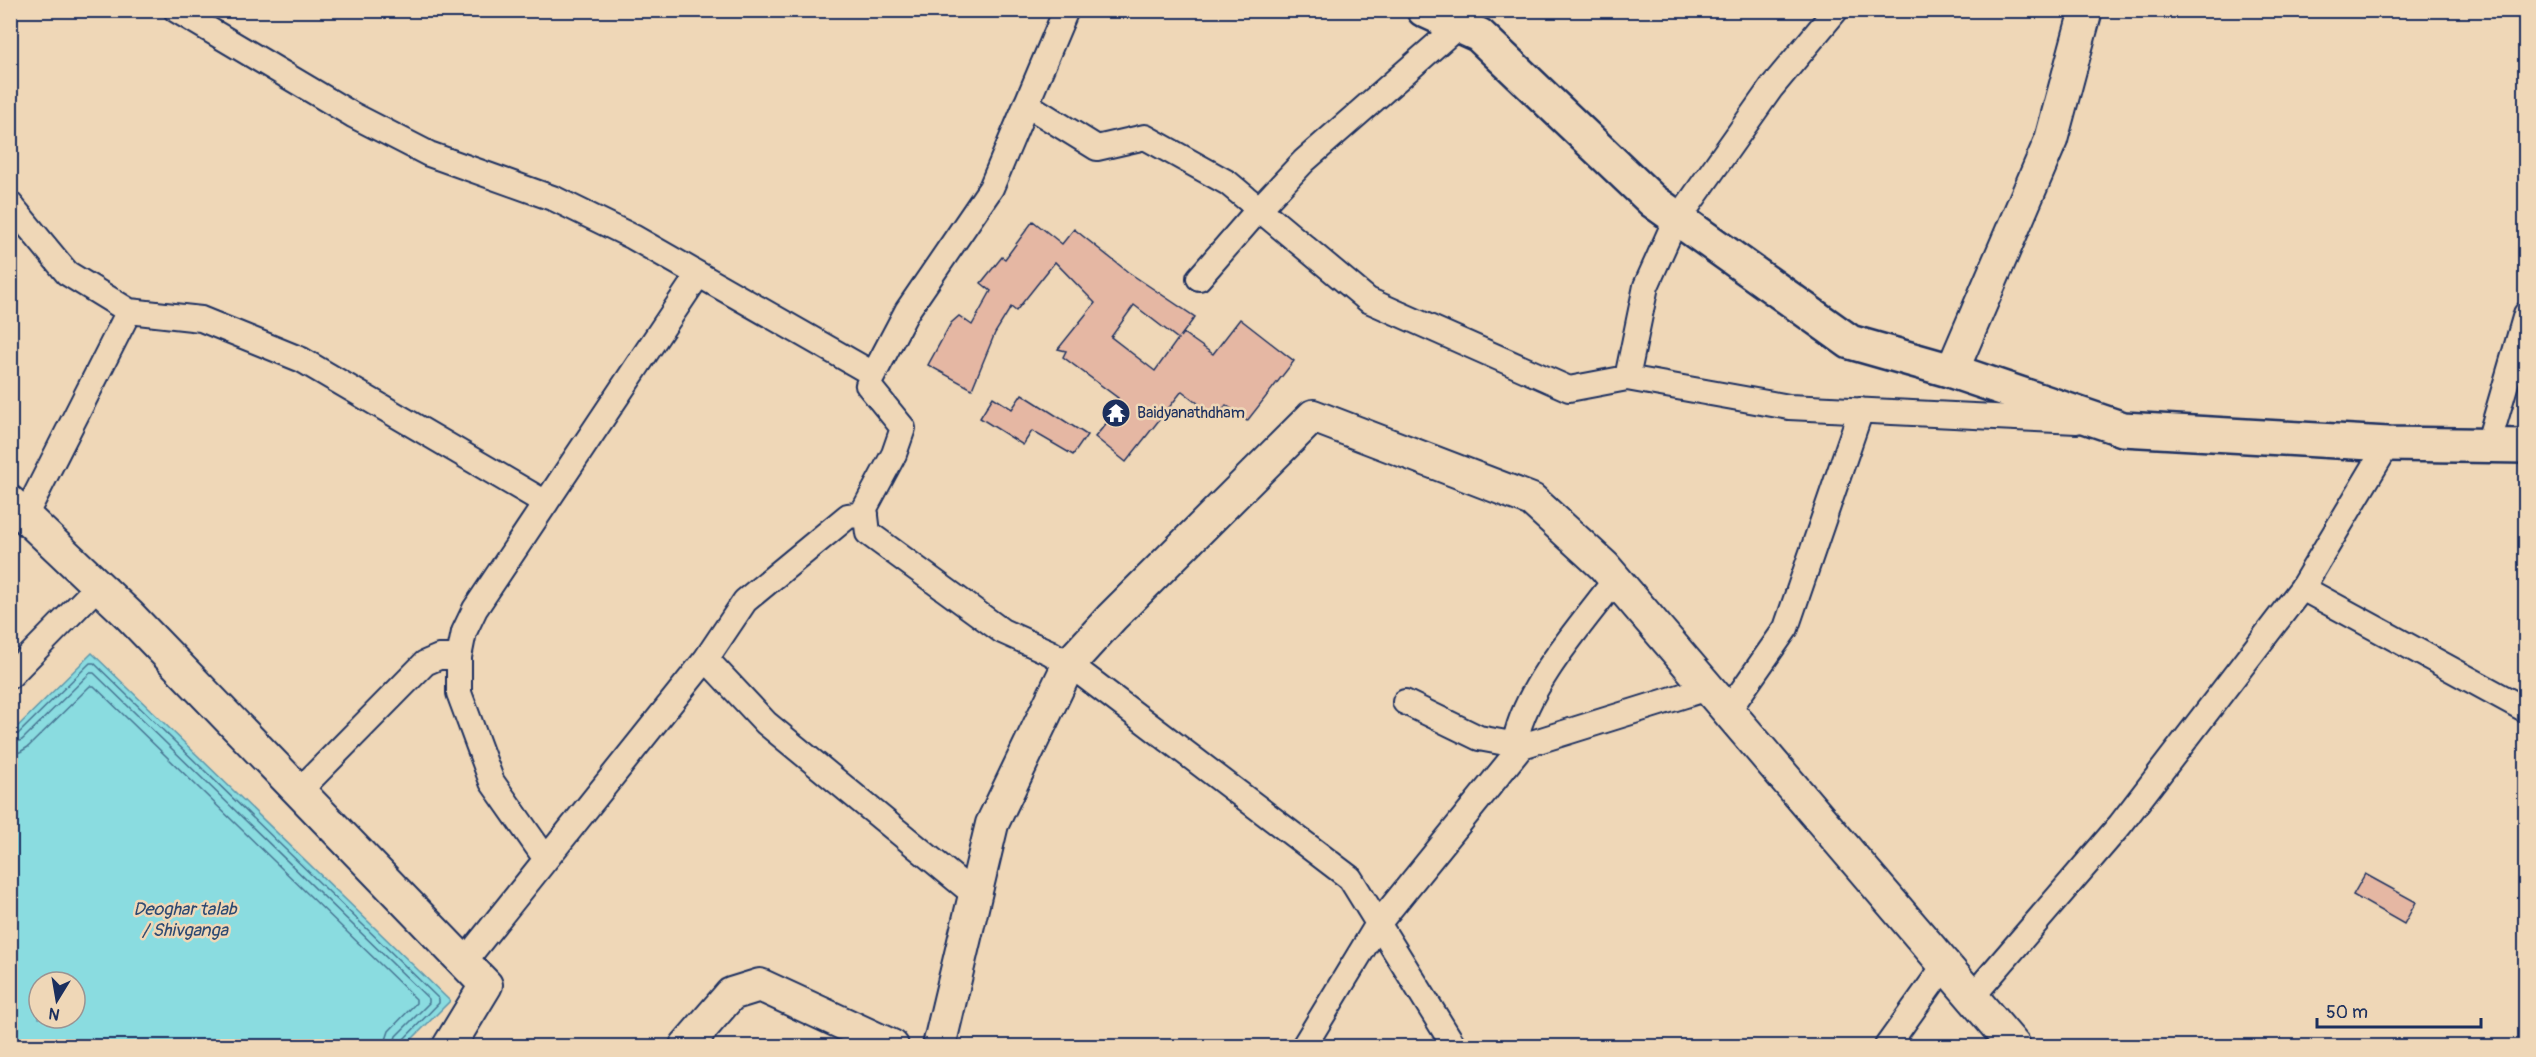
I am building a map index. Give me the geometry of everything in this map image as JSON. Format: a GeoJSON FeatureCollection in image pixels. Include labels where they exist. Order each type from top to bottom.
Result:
{"type":"FeatureCollection","features":[{"type":"Feature","properties":{"kind":"main road"},"geometry":{"type":"LineString","coordinates":[[1424,10],[1479,35],[1653,201],[1850,342],[1952,371],[2123,429],[2388,444],[2526,446]]}},
{"type":"Feature","properties":{"kind":"street"},"geometry":{"type":"LineString","coordinates":[[176,10],[353,116],[429,154],[555,199],[633,237],[873,374]]}},
{"type":"Feature","properties":{"kind":"street"},"geometry":{"type":"LineString","coordinates":[[1066,10],[991,188],[907,311],[868,385],[903,428],[894,454],[865,508],[868,533],[1002,631],[1049,652],[1069,664],[1350,878],[1454,1047]]}},
{"type":"Feature","properties":{"kind":"street"},"geometry":{"type":"LineString","coordinates":[[1627,378],[1646,286],[1672,228],[1771,88],[1836,10]]}},
{"type":"Feature","properties":{"kind":"street"},"geometry":{"type":"LineString","coordinates":[[1952,371],[2051,140],[2086,10]]}},
{"type":"Feature","properties":{"kind":"street"},"geometry":{"type":"LineString","coordinates":[[1199,278],[1304,161],[1458,26]]}},
{"type":"Feature","properties":{"kind":"street"},"geometry":{"type":"LineString","coordinates":[[1026,104],[1097,148],[1145,137],[1228,183],[1368,300],[1569,389],[1627,378],[1789,407],[2103,422]]}},
{"type":"Feature","properties":{"kind":"street"},"geometry":{"type":"LineString","coordinates":[[10,204],[67,273],[129,311],[201,319],[302,360],[546,502]]}},
{"type":"Feature","properties":{"kind":"street"},"geometry":{"type":"LineString","coordinates":[[546,859],[492,782],[459,693],[459,657],[464,632],[475,609],[698,275]]}},
{"type":"Feature","properties":{"kind":"street"},"geometry":{"type":"LineString","coordinates":[[129,311],[18,509],[98,586],[486,985],[449,1047]]}},
{"type":"Feature","properties":{"kind":"street"},"geometry":{"type":"LineString","coordinates":[[2488,446],[2526,314]]}},
{"type":"Feature","properties":{"kind":"street"},"geometry":{"type":"LineString","coordinates":[[1405,702],[1479,738],[1522,746],[1718,699],[1786,628],[1861,410]]}},
{"type":"Feature","properties":{"kind":"street"},"geometry":{"type":"LineString","coordinates":[[939,1047],[992,824],[1069,664],[1112,617],[1313,416],[1532,500],[1616,579],[2014,1047]]}},
{"type":"Feature","properties":{"kind":"street"},"geometry":{"type":"LineString","coordinates":[[1972,997],[2120,825],[2302,588],[2388,444]]}},
{"type":"Feature","properties":{"kind":"street"},"geometry":{"type":"LineString","coordinates":[[464,962],[706,658],[745,601],[848,516],[866,514]]}},
{"type":"Feature","properties":{"kind":"street"},"geometry":{"type":"LineString","coordinates":[[1522,746],[1516,738],[1519,723],[1550,666],[1616,579]]}},
{"type":"Feature","properties":{"kind":"street"},"geometry":{"type":"LineString","coordinates":[[10,676],[98,586]]}},
{"type":"Feature","properties":{"kind":"street"},"geometry":{"type":"LineString","coordinates":[[2302,588],[2526,710]]}},
{"type":"Feature","properties":{"kind":"street"},"geometry":{"type":"LineString","coordinates":[[299,791],[424,663],[440,657],[459,657]]}},
{"type":"Feature","properties":{"kind":"street"},"geometry":{"type":"LineString","coordinates":[[706,658],[766,723],[975,895]]}},
{"type":"Feature","properties":{"kind":"street"},"geometry":{"type":"LineString","coordinates":[[1304,1047],[1378,924],[1522,746]]}},
{"type":"Feature","properties":{"kind":"street"},"geometry":{"type":"LineString","coordinates":[[1887,1047],[1945,965]]}},
{"type":"Feature","properties":{"kind":"street"},"geometry":{"type":"LineString","coordinates":[[686,1047],[731,994],[760,985],[892,1047]]}},
{"type":"Feature","properties":{"kind":"water","name":"Deoghar talab / Shivganga"},"geometry":{"type":"Polygon","coordinates":[[[92,653],[450,1001],[405,1046],[11,1046],[11,733],[92,653]]]}},
{"type":"Feature","properties":{"kind":"building"},"geometry":{"type":"Polygon","coordinates":[[[1033,221],[1062,244],[1074,229],[1128,272],[1195,317],[1183,333],[1213,354],[1240,319],[1294,361],[1247,421],[1226,405],[1216,417],[1182,391],[1126,462],[1095,437],[1114,414],[1109,410],[1118,398],[1063,357],[1066,351],[1058,349],[1095,303],[1055,262],[1016,311],[1011,307],[995,333],[972,389],[928,365],[951,323],[959,316],[972,325],[991,291],[981,283],[1002,257],[1005,259],[1033,221]],[[1134,305],[1111,337],[1155,371],[1178,339],[1134,305]]]}},
{"type":"Feature","properties":{"kind":"building"},"geometry":{"type":"Polygon","coordinates":[[[1022,394],[1087,435],[1073,455],[1032,431],[1023,445],[980,418],[993,397],[1012,409],[1022,394]]]}},
{"type":"Feature","properties":{"kind":"building"},"geometry":{"type":"Polygon","coordinates":[[[2365,874],[2416,902],[2404,924],[2353,895],[2365,874]]]}},
{"type":"Feature","properties":{"kind":"place","name":"Baidyanathdham"},"geometry":{"type":"Point","coordinates":[1116,413]}}]}
